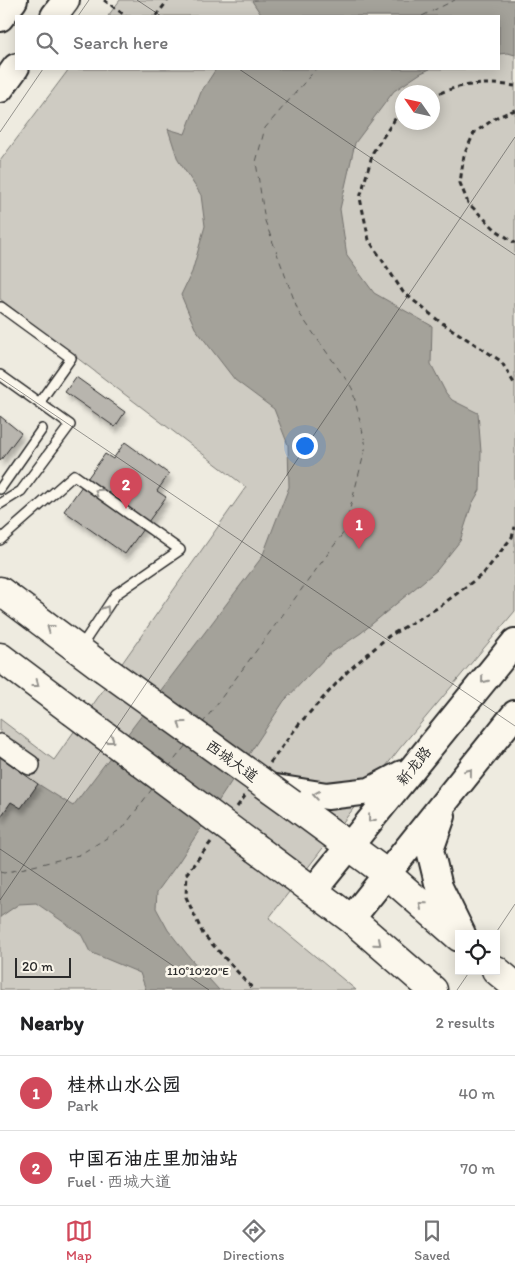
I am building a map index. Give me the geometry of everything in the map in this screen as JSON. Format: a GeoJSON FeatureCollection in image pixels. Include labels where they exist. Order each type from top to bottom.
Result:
{"type":"FeatureCollection","features":[{"type":"Feature","properties":{"kind":"highway","name":"西城大道"},"geometry":{"type":"LineString","coordinates":[[0,591],[387,874],[455,934]]}},
{"type":"Feature","properties":{"kind":"highway"},"geometry":{"type":"LineString","coordinates":[[0,657],[350,919],[433,990]]}},
{"type":"Feature","properties":{"kind":"highway"},"geometry":{"type":"LineString","coordinates":[[500,973],[515,986]]}},
{"type":"Feature","properties":{"kind":"main road"},"geometry":{"type":"LineString","coordinates":[[0,18],[14,0]]}},
{"type":"Feature","properties":{"kind":"main road"},"geometry":{"type":"LineString","coordinates":[[55,15],[66,0]]}},
{"type":"Feature","properties":{"kind":"main road"},"geometry":{"type":"LineString","coordinates":[[0,89],[15,68]]}},
{"type":"Feature","properties":{"kind":"main road","name":"新龙路"},"geometry":{"type":"LineString","coordinates":[[313,891],[515,642]]}},
{"type":"Feature","properties":{"kind":"main road"},"geometry":{"type":"LineString","coordinates":[[350,919],[515,714]]}},
{"type":"Feature","properties":{"kind":"main road"},"geometry":{"type":"LineString","coordinates":[[262,782],[327,796],[370,791],[412,770]]}},
{"type":"Feature","properties":{"kind":"main road"},"geometry":{"type":"LineString","coordinates":[[448,798],[430,850],[439,887],[460,930]]}},
{"type":"Feature","properties":{"kind":"street"},"geometry":{"type":"LineString","coordinates":[[0,744],[30,765]]}},
{"type":"Feature","properties":{"kind":"lane"},"geometry":{"type":"LineString","coordinates":[[0,308],[71,358],[39,403]]}},
{"type":"Feature","properties":{"kind":"lane"},"geometry":{"type":"LineString","coordinates":[[0,376],[70,425],[21,491],[0,504]]}},
{"type":"Feature","properties":{"kind":"lane"},"geometry":{"type":"LineString","coordinates":[[0,489],[42,429]]}},
{"type":"Feature","properties":{"kind":"lane"},"geometry":{"type":"LineString","coordinates":[[0,540],[74,475],[180,550],[116,594],[79,650]]}},
{"type":"Feature","properties":{"kind":"path"},"geometry":{"type":"LineString","coordinates":[[104,0],[125,15]]}},
{"type":"Feature","properties":{"kind":"path"},"geometry":{"type":"LineString","coordinates":[[157,15],[168,0]]}},
{"type":"Feature","properties":{"kind":"path"},"geometry":{"type":"LineString","coordinates":[[440,93],[485,82],[515,86]]}},
{"type":"Feature","properties":{"kind":"path"},"geometry":{"type":"LineString","coordinates":[[515,110],[498,117],[474,133],[464,155],[460,183],[468,203],[496,230],[515,242]]}},
{"type":"Feature","properties":{"kind":"path"},"geometry":{"type":"LineString","coordinates":[[395,119],[373,152],[360,198],[369,240],[403,292],[439,321],[501,361],[515,385]]}},
{"type":"Feature","properties":{"kind":"path"},"geometry":{"type":"LineString","coordinates":[[234,810],[262,782],[299,724],[349,670],[389,636],[439,607],[484,573],[512,537],[515,527]]}},
{"type":"Feature","properties":{"kind":"path"},"geometry":{"type":"LineString","coordinates":[[211,841],[187,873],[186,897],[203,934],[254,990]]}},
{"type":"Feature","properties":{"kind":"shaded area"},"geometry":{"type":"Polygon","coordinates":[[[120,0],[515,0],[515,611],[400,748],[269,918],[356,990],[0,990],[0,719],[54,760],[246,487],[0,299],[0,161],[68,70],[500,70],[500,15],[109,15],[120,0]]]}},
{"type":"Feature","properties":{"kind":"shaded area"},"geometry":{"type":"Polygon","coordinates":[[[515,0],[515,55],[500,54],[500,15],[261,15],[252,1],[515,0]]]}},
{"type":"Feature","properties":{"kind":"shaded area"},"geometry":{"type":"Polygon","coordinates":[[[215,70],[428,70],[403,85],[395,85],[395,90],[355,143],[340,209],[347,256],[374,293],[432,326],[431,364],[446,393],[452,400],[478,413],[481,452],[480,490],[472,504],[460,541],[437,570],[361,633],[328,655],[284,701],[157,892],[156,908],[168,930],[219,990],[146,990],[140,973],[90,952],[81,934],[36,903],[19,904],[0,917],[0,818],[11,802],[21,808],[38,784],[73,806],[262,557],[289,487],[288,445],[274,409],[235,380],[195,328],[181,295],[192,272],[205,226],[201,195],[178,160],[168,129],[185,134],[201,92],[215,70]]]}},
{"type":"Feature","properties":{"kind":"building"},"geometry":{"type":"Polygon","coordinates":[[[76,377],[125,412],[115,427],[65,392],[76,377]]]}},
{"type":"Feature","properties":{"kind":"building"},"geometry":{"type":"Polygon","coordinates":[[[0,416],[21,433],[0,461],[0,416]]]}},
{"type":"Feature","properties":{"kind":"building"},"geometry":{"type":"Polygon","coordinates":[[[125,442],[169,474],[157,491],[166,497],[125,554],[64,511],[105,454],[113,459],[125,442]]]}},
{"type":"Feature","properties":{"kind":"building"},"geometry":{"type":"Polygon","coordinates":[[[0,757],[38,784],[21,808],[11,802],[0,818],[0,757]]]}},
{"type":"Feature","properties":{"kind":"ferry route"},"geometry":{"type":"LineString","coordinates":[[424,15],[455,0]]}},
{"type":"Feature","properties":{"kind":"ferry route"},"geometry":{"type":"LineString","coordinates":[[202,724],[344,532],[366,446],[352,388],[299,313],[265,221],[256,162],[265,128],[315,70]]}},
{"type":"Feature","properties":{"kind":"ferry route"},"geometry":{"type":"LineString","coordinates":[[168,768],[186,745]]}},
{"type":"Feature","properties":{"kind":"ferry route"},"geometry":{"type":"LineString","coordinates":[[0,872],[4,873],[79,855],[123,828],[152,789]]}},
{"type":"Feature","properties":{"kind":"place","name":"中国石油庄里加油站"},"geometry":{"type":"Point","coordinates":[126,509]}},
{"type":"Feature","properties":{"kind":"place","name":"桂林山水公园"},"geometry":{"type":"Point","coordinates":[359,549]}}]}
